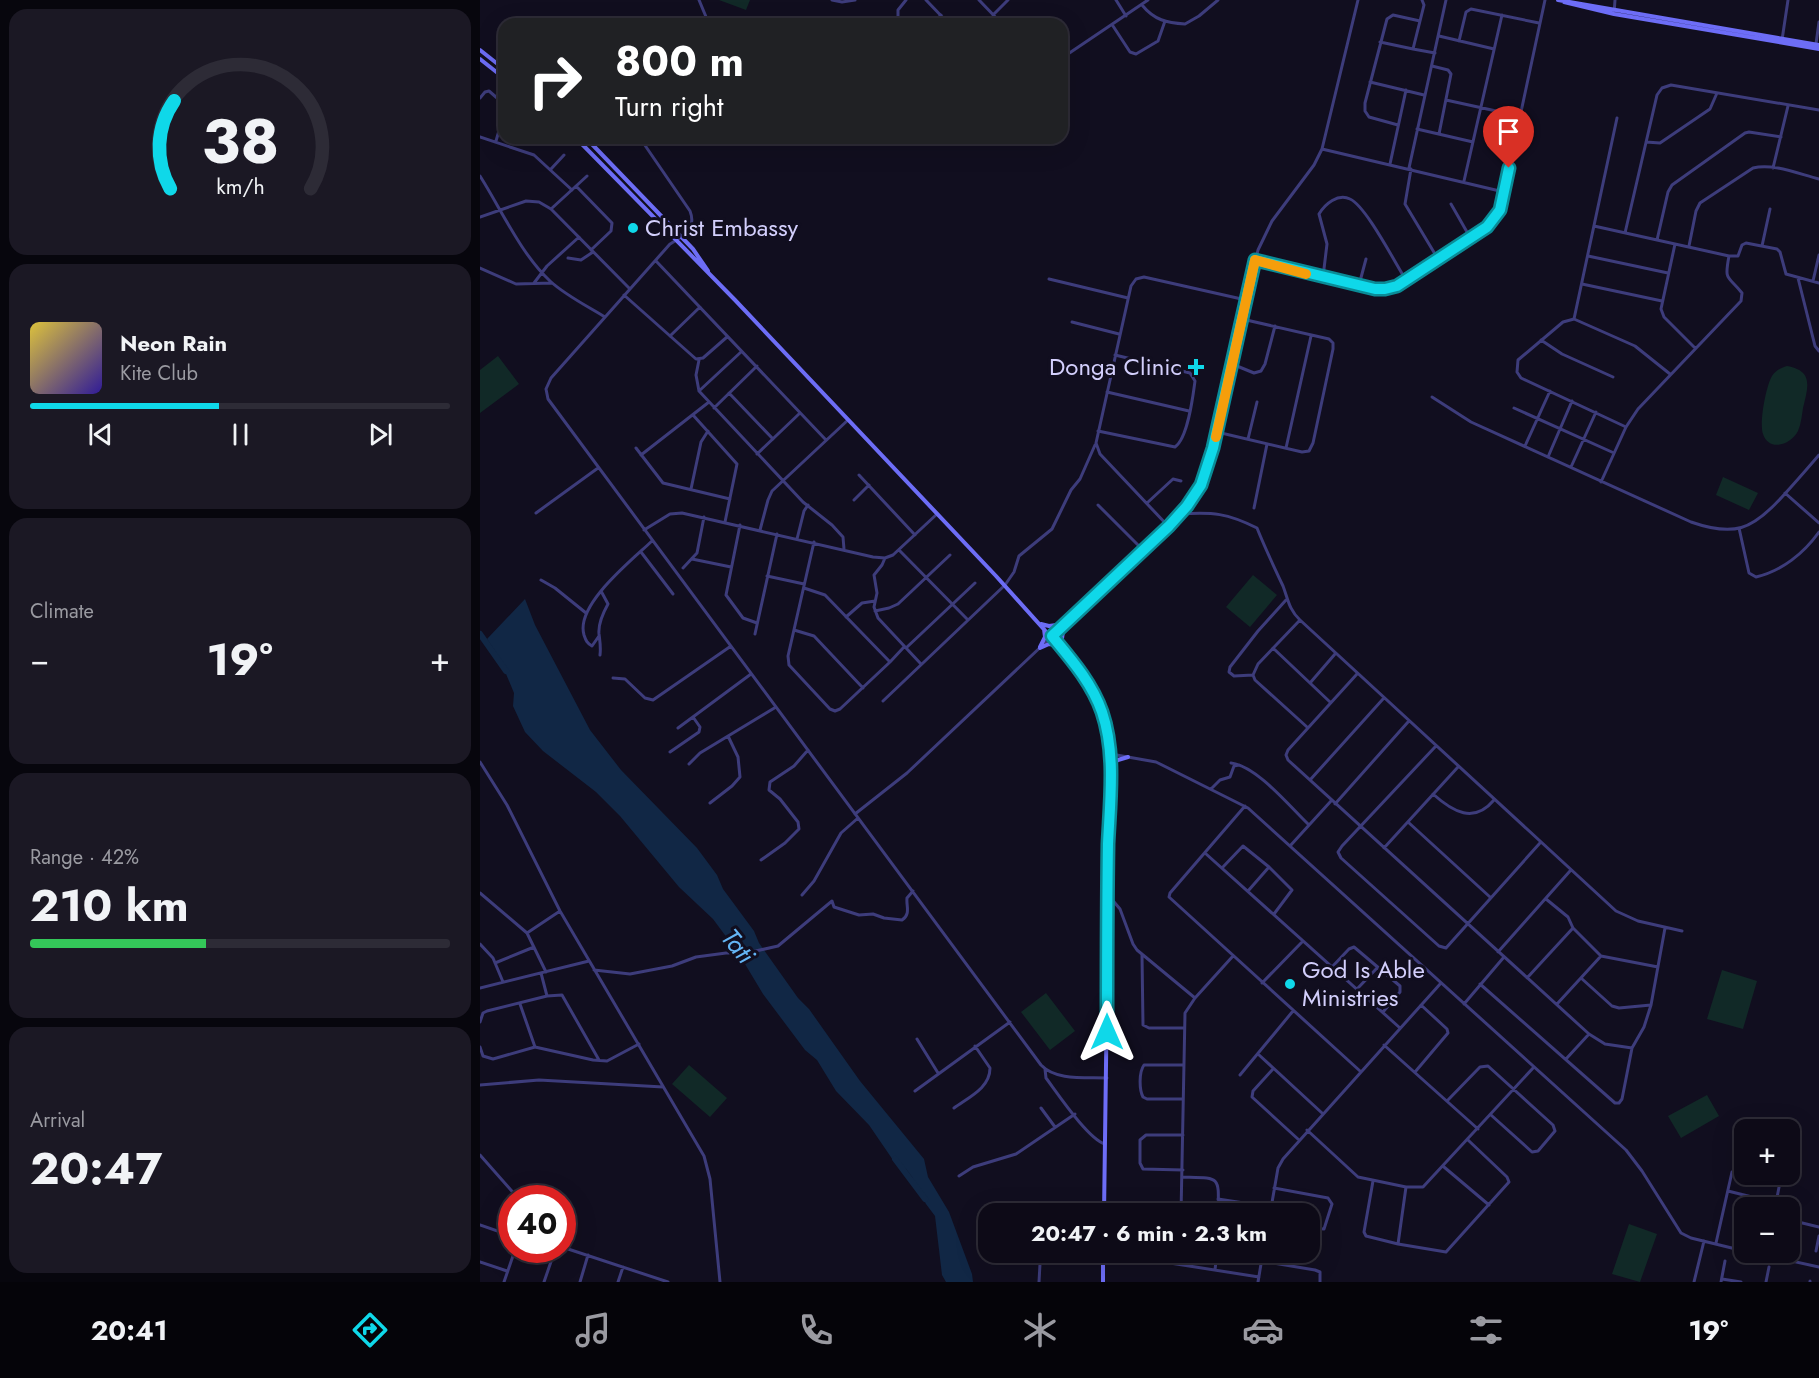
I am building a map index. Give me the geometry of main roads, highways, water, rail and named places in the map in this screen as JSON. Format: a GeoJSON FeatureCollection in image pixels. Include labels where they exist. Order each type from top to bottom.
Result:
{"type":"FeatureCollection","features":[{"type":"Feature","properties":{"kind":"water"},"geometry":{"type":"Polygon","coordinates":[[[525,599],[535,625],[590,730],[621,770],[697,848],[798,998],[809,1009],[860,1081],[924,1159],[928,1177],[949,1212],[973,1282],[946,1282],[942,1275],[935,1216],[912,1177],[906,1169],[895,1163],[869,1125],[836,1091],[817,1060],[805,1050],[763,994],[739,954],[713,919],[679,887],[620,816],[596,792],[543,751],[525,732],[513,706],[514,693],[499,657],[487,639],[525,599]]]}},
{"type":"Feature","properties":{"kind":"waterway","name":"Tati"},"geometry":{"type":"LineString","coordinates":[[480,634],[506,671]]}},
{"type":"Feature","properties":{"kind":"waterway","name":"Tati"},"geometry":{"type":"LineString","coordinates":[[895,1159],[925,1199]]}},
{"type":"Feature","properties":{"kind":"place","name":"Christ Embassy"},"geometry":{"type":"Point","coordinates":[633,228]}},
{"type":"Feature","properties":{"kind":"place","name":"Donga Clinic"},"geometry":{"type":"Point","coordinates":[1196,367]}},
{"type":"Feature","properties":{"kind":"place","name":"God Is Able Ministries"},"geometry":{"type":"Point","coordinates":[1290,984]}}]}
